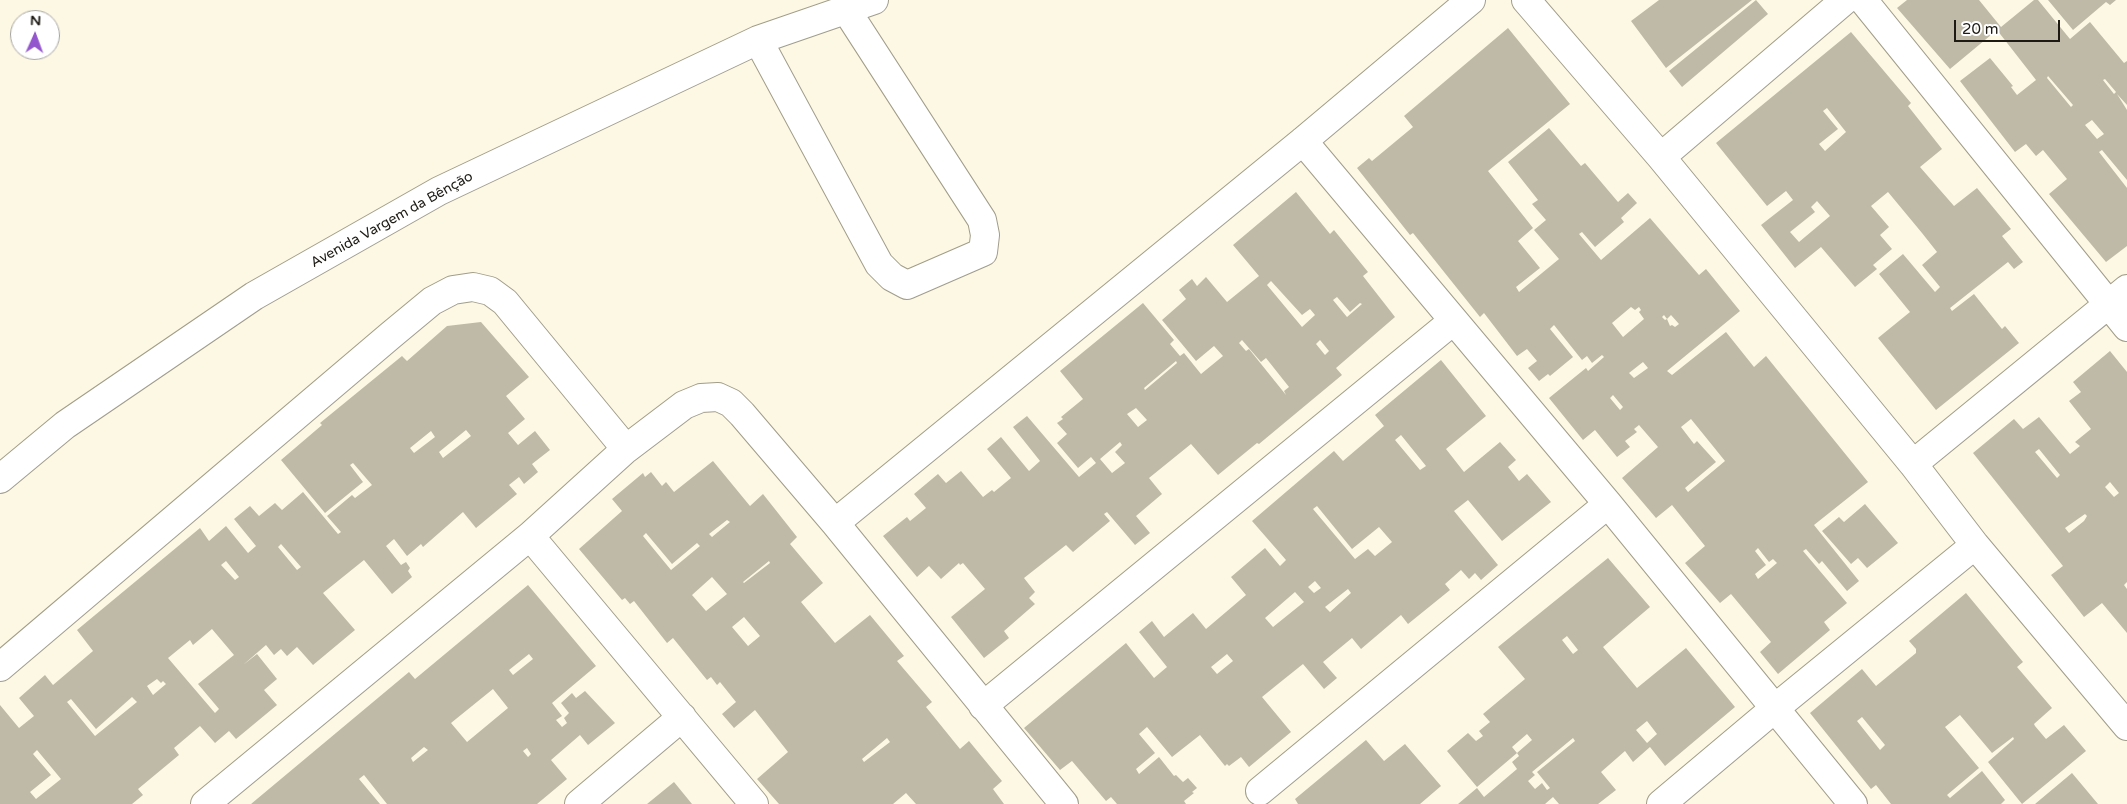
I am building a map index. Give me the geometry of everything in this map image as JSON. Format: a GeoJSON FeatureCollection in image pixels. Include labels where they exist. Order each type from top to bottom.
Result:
{"type":"FeatureCollection","features":[{"type":"Feature","properties":{"kind":"street","name":"Avenida Vargem da Bênção"},"geometry":{"type":"LineString","coordinates":[[0,479],[65,424],[254,296],[438,191],[758,40],[845,8],[874,0]]}},
{"type":"Feature","properties":{"kind":"street"},"geometry":{"type":"LineString","coordinates":[[835,523],[1303,141],[1471,0]]}},
{"type":"Feature","properties":{"kind":"street"},"geometry":{"type":"LineString","coordinates":[[1526,0],[1661,157],[1913,464],[1975,545],[2127,726]]}},
{"type":"Feature","properties":{"kind":"street"},"geometry":{"type":"LineString","coordinates":[[1661,157],[1845,0]]}},
{"type":"Feature","properties":{"kind":"street"},"geometry":{"type":"LineString","coordinates":[[1863,0],[2118,297],[2127,327]]}},
{"type":"Feature","properties":{"kind":"street"},"geometry":{"type":"LineString","coordinates":[[758,40],[879,264],[892,277],[907,285],[983,252],[985,235],[982,220],[845,8]]}},
{"type":"Feature","properties":{"kind":"street"},"geometry":{"type":"LineString","coordinates":[[1303,141],[1608,504],[1853,804]]}},
{"type":"Feature","properties":{"kind":"street"},"geometry":{"type":"LineString","coordinates":[[0,667],[391,335],[432,302],[453,290],[473,287],[490,291],[505,302],[626,449]]}},
{"type":"Feature","properties":{"kind":"street"},"geometry":{"type":"LineString","coordinates":[[1913,464],[2118,297]]}},
{"type":"Feature","properties":{"kind":"street"},"geometry":{"type":"LineString","coordinates":[[983,706],[1453,321]]}},
{"type":"Feature","properties":{"kind":"street"},"geometry":{"type":"LineString","coordinates":[[205,804],[530,536],[626,449],[684,405],[701,398],[718,396],[731,403],[742,414],[835,523],[1064,804]]}},
{"type":"Feature","properties":{"kind":"street"},"geometry":{"type":"LineString","coordinates":[[1258,800],[1608,504]]}},
{"type":"Feature","properties":{"kind":"street"},"geometry":{"type":"LineString","coordinates":[[530,536],[754,804]]}},
{"type":"Feature","properties":{"kind":"street"},"geometry":{"type":"LineString","coordinates":[[1661,804],[1975,545]]}},
{"type":"Feature","properties":{"kind":"street"},"geometry":{"type":"LineString","coordinates":[[579,804],[682,717]]}},
{"type":"Feature","properties":{"kind":"building"},"geometry":{"type":"Polygon","coordinates":[[[1659,0],[1752,0],[1666,68],[1631,21],[1659,0]]]}},
{"type":"Feature","properties":{"kind":"building"},"geometry":{"type":"Polygon","coordinates":[[[1756,0],[1768,14],[1682,87],[1669,71],[1756,0]]]}},
{"type":"Feature","properties":{"kind":"building"},"geometry":{"type":"Polygon","coordinates":[[[1907,0],[1979,0],[2001,27],[2034,0],[2038,0],[2070,39],[2090,22],[2124,63],[2127,61],[2127,105],[2117,94],[2127,110],[2127,180],[2102,150],[2099,152],[2127,188],[2127,246],[2106,262],[2049,194],[2067,179],[2043,150],[2036,156],[2026,144],[2015,152],[1960,81],[1990,58],[2013,86],[2011,87],[2017,95],[2036,80],[1997,30],[1950,69],[1897,8],[1907,0]],[[2048,76],[2047,78],[2071,107],[2073,105],[2048,76]],[[2105,79],[2103,80],[2114,94],[2116,92],[2105,79]],[[2092,120],[2085,125],[2097,139],[2104,134],[2092,120]]]}},
{"type":"Feature","properties":{"kind":"building"},"geometry":{"type":"Polygon","coordinates":[[[2048,0],[2116,0],[2110,5],[2106,2],[2073,30],[2048,0]]]}},
{"type":"Feature","properties":{"kind":"building"},"geometry":{"type":"Polygon","coordinates":[[[1508,28],[1570,104],[1488,171],[1533,228],[1518,241],[1540,268],[1516,287],[1519,292],[1559,259],[1534,230],[1546,220],[1532,204],[1538,200],[1508,162],[1549,128],[1581,166],[1585,163],[1618,202],[1628,193],[1637,203],[1621,218],[1624,222],[1595,247],[1582,232],[1579,234],[1601,260],[1650,218],[1699,275],[1706,269],[1740,311],[1667,371],[1672,375],[1726,332],[1754,367],[1766,356],[1868,482],[1814,525],[1859,581],[1847,591],[1822,561],[1819,564],[1806,549],[1803,551],[1847,603],[1824,622],[1830,630],[1778,674],[1760,652],[1771,642],[1731,594],[1720,603],[1685,563],[1705,546],[1672,505],[1656,518],[1622,478],[1658,447],[1639,425],[1634,429],[1637,432],[1625,441],[1630,447],[1617,457],[1595,430],[1583,440],[1549,398],[1586,368],[1588,371],[1604,357],[1602,355],[1592,363],[1587,356],[1582,360],[1554,325],[1550,329],[1573,357],[1550,376],[1548,374],[1539,381],[1528,368],[1537,361],[1527,349],[1517,356],[1484,313],[1480,317],[1413,233],[1410,235],[1357,168],[1369,158],[1372,161],[1413,127],[1404,116],[1508,28]],[[1631,307],[1612,323],[1623,337],[1644,319],[1639,312],[1641,310],[1639,307],[1635,310],[1631,307]],[[1671,315],[1667,319],[1670,326],[1675,327],[1679,324],[1671,315]],[[1643,362],[1629,373],[1634,378],[1648,368],[1643,362]],[[1613,395],[1610,398],[1620,410],[1623,407],[1613,395]],[[1691,419],[1681,427],[1694,444],[1697,441],[1716,462],[1685,488],[1688,492],[1725,461],[1691,419]],[[1758,548],[1755,551],[1766,565],[1755,574],[1758,579],[1777,563],[1773,559],[1769,562],[1758,548]]]}},
{"type":"Feature","properties":{"kind":"building"},"geometry":{"type":"Polygon","coordinates":[[[1851,32],[1911,103],[1908,106],[1942,149],[1920,167],[1954,206],[1977,188],[2011,229],[2002,236],[2023,262],[2014,269],[2008,262],[1950,308],[1952,311],[1974,294],[2002,329],[2005,326],[2019,343],[1936,410],[1878,338],[1910,312],[1879,274],[1903,254],[1935,292],[1940,287],[1922,265],[1937,252],[1922,233],[1888,192],[1871,206],[1889,227],[1880,235],[1892,249],[1873,265],[1877,269],[1855,287],[1821,247],[1795,268],[1761,225],[1793,200],[1786,191],[1767,206],[1716,143],[1851,32]],[[1827,108],[1823,111],[1838,129],[1819,144],[1825,151],[1846,132],[1827,108]],[[1817,201],[1811,207],[1815,212],[1790,232],[1799,242],[1830,216],[1817,201]]]}},
{"type":"Feature","properties":{"kind":"building"},"geometry":{"type":"Polygon","coordinates":[[[1296,192],[1330,234],[1334,230],[1368,272],[1363,276],[1395,317],[1336,368],[1342,375],[1259,444],[1257,443],[1218,475],[1191,444],[1149,478],[1162,494],[1136,516],[1150,533],[1135,545],[1107,512],[1104,514],[1110,521],[1073,552],[1066,545],[1024,578],[1035,592],[1029,598],[1035,604],[1004,631],[1009,638],[984,658],[951,617],[985,589],[963,563],[960,565],[959,563],[941,579],[929,566],[917,577],[883,536],[907,517],[910,521],[926,508],[914,494],[938,474],[946,483],[961,471],[983,497],[992,490],[994,492],[1011,478],[987,449],[1001,437],[1029,471],[1040,461],[1013,427],[1027,416],[1079,477],[1096,463],[1091,457],[1078,468],[1057,443],[1067,434],[1057,423],[1063,419],[1061,417],[1083,399],[1060,371],[1143,303],[1174,340],[1170,344],[1180,356],[1184,353],[1201,374],[1223,356],[1214,346],[1196,361],[1162,320],[1186,299],[1179,290],[1192,279],[1197,286],[1206,277],[1227,302],[1259,276],[1233,245],[1296,192]],[[1271,281],[1267,285],[1302,327],[1315,315],[1310,309],[1302,315],[1271,281]],[[1337,297],[1333,300],[1347,317],[1362,304],[1360,303],[1350,312],[1337,297]],[[1242,340],[1239,343],[1246,351],[1249,349],[1286,395],[1284,391],[1289,387],[1266,358],[1261,362],[1242,340]],[[1320,340],[1316,344],[1325,355],[1329,351],[1320,340]],[[1176,361],[1144,388],[1145,390],[1177,363],[1176,361]],[[1136,408],[1127,414],[1138,427],[1147,420],[1136,408]],[[1120,442],[1100,459],[1112,473],[1125,463],[1115,452],[1122,445],[1120,442]]]}},
{"type":"Feature","properties":{"kind":"building"},"geometry":{"type":"Polygon","coordinates":[[[481,322],[529,377],[506,396],[525,419],[508,433],[518,445],[535,431],[550,450],[532,464],[538,472],[524,484],[519,477],[509,485],[517,494],[476,528],[463,512],[423,547],[421,544],[407,556],[394,539],[386,546],[401,565],[406,562],[412,577],[392,594],[364,560],[323,593],[355,630],[313,665],[297,647],[287,656],[281,649],[274,655],[266,645],[243,665],[257,654],[277,679],[264,690],[277,705],[236,739],[229,731],[215,743],[200,726],[174,748],[179,755],[138,789],[143,795],[132,804],[0,804],[0,705],[19,728],[34,716],[19,698],[45,675],[53,685],[93,651],[77,630],[200,528],[209,541],[226,526],[248,553],[256,546],[234,519],[250,506],[259,516],[275,503],[282,510],[303,492],[338,534],[341,532],[327,516],[352,495],[355,498],[372,485],[353,463],[350,465],[363,482],[325,513],[281,460],[322,425],[320,423],[402,356],[407,361],[447,326],[481,322]],[[466,430],[439,452],[443,458],[471,436],[466,430]],[[431,431],[410,448],[414,453],[435,437],[431,431]],[[281,544],[278,547],[297,570],[301,567],[281,544]],[[226,561],[221,565],[235,580],[239,577],[226,561]],[[212,629],[193,645],[190,640],[168,658],[215,713],[219,709],[198,684],[234,655],[212,629]],[[157,679],[147,686],[153,695],[166,684],[163,681],[161,683],[157,679]],[[132,697],[96,729],[71,699],[67,702],[95,736],[137,702],[132,697]],[[37,750],[33,754],[51,775],[30,792],[36,799],[61,779],[37,750]]]}},
{"type":"Feature","properties":{"kind":"building"},"geometry":{"type":"Polygon","coordinates":[[[2110,351],[2127,372],[2127,582],[2124,585],[2127,589],[2127,633],[2102,603],[2084,617],[2051,575],[2063,566],[1973,453],[2014,419],[2023,429],[2039,417],[2070,454],[2080,446],[2075,442],[2091,429],[2069,401],[2081,392],[2073,382],[2110,351]],[[2039,449],[2035,452],[2057,478],[2060,475],[2039,449]],[[2110,482],[2105,487],[2114,497],[2119,493],[2110,482]],[[2085,514],[2065,528],[2069,533],[2084,521],[2087,516],[2085,514]]]}},
{"type":"Feature","properties":{"kind":"building"},"geometry":{"type":"Polygon","coordinates":[[[1441,360],[1486,416],[1446,449],[1464,472],[1500,442],[1516,460],[1508,467],[1519,481],[1527,474],[1551,502],[1502,541],[1468,500],[1454,511],[1498,565],[1481,580],[1475,573],[1469,579],[1461,570],[1445,584],[1450,590],[1408,624],[1401,615],[1361,649],[1352,638],[1323,662],[1337,678],[1324,689],[1303,664],[1278,684],[1262,697],[1291,732],[1249,767],[1241,757],[1229,766],[1227,764],[1225,766],[1200,735],[1172,757],[1147,727],[1139,734],[1155,753],[1136,769],[1139,774],[1159,757],[1174,776],[1176,775],[1183,782],[1188,778],[1197,788],[1184,801],[1186,804],[1117,804],[1111,797],[1106,801],[1072,761],[1060,770],[1024,728],[1126,643],[1154,678],[1167,667],[1139,632],[1152,621],[1164,637],[1193,613],[1206,629],[1246,595],[1231,577],[1265,548],[1280,566],[1286,560],[1252,521],[1334,451],[1343,461],[1384,426],[1375,415],[1441,360]],[[1401,435],[1395,440],[1420,470],[1426,466],[1401,435]],[[1317,506],[1313,509],[1355,559],[1368,549],[1375,556],[1392,542],[1379,527],[1352,549],[1317,506]],[[1315,581],[1308,587],[1314,593],[1321,588],[1315,581]],[[1348,589],[1325,607],[1330,612],[1351,593],[1348,589]],[[1295,592],[1265,618],[1273,627],[1304,602],[1295,592]],[[1227,654],[1211,667],[1217,674],[1233,661],[1227,654]]]}},
{"type":"Feature","properties":{"kind":"building"},"geometry":{"type":"Polygon","coordinates":[[[713,461],[750,506],[763,494],[797,537],[790,544],[823,583],[801,602],[835,643],[870,615],[904,656],[897,661],[932,702],[926,707],[960,749],[969,741],[1002,781],[993,789],[1004,804],[916,804],[906,793],[893,804],[779,804],[757,779],[788,752],[755,710],[734,728],[722,714],[736,702],[720,682],[717,685],[711,677],[707,680],[673,638],[667,643],[634,601],[630,604],[625,598],[622,600],[579,549],[622,511],[612,499],[643,473],[645,477],[651,472],[662,486],[666,482],[674,492],[713,461]],[[727,520],[709,534],[712,537],[730,522],[727,520]],[[646,533],[643,536],[671,570],[700,546],[697,543],[672,564],[646,533]],[[769,561],[743,582],[770,563],[769,561]],[[712,577],[692,595],[706,611],[727,594],[712,577]],[[744,617],[732,627],[748,646],[760,636],[744,617]],[[887,738],[862,759],[864,762],[890,742],[887,738]]]}},
{"type":"Feature","properties":{"kind":"building"},"geometry":{"type":"Polygon","coordinates":[[[1865,504],[1898,543],[1867,568],[1858,558],[1851,564],[1822,531],[1839,517],[1844,522],[1865,504]]]}},
{"type":"Feature","properties":{"kind":"building"},"geometry":{"type":"Polygon","coordinates":[[[1608,558],[1650,607],[1603,647],[1637,688],[1686,648],[1735,707],[1665,766],[1650,747],[1633,762],[1625,751],[1601,772],[1616,790],[1598,804],[1559,804],[1553,797],[1545,804],[1458,804],[1477,788],[1484,797],[1517,769],[1512,762],[1519,756],[1517,753],[1477,787],[1447,751],[1468,733],[1476,741],[1483,736],[1479,731],[1490,722],[1483,714],[1525,679],[1498,647],[1608,558]],[[1567,636],[1562,640],[1573,654],[1578,650],[1567,636]],[[1647,721],[1636,730],[1647,743],[1657,734],[1647,721]],[[1527,734],[1512,747],[1517,753],[1532,740],[1527,734]],[[1573,738],[1532,772],[1535,775],[1528,781],[1535,789],[1542,783],[1547,790],[1550,788],[1537,772],[1575,741],[1573,738]]]}},
{"type":"Feature","properties":{"kind":"building"},"geometry":{"type":"Polygon","coordinates":[[[528,585],[596,666],[552,703],[562,716],[556,720],[562,727],[567,723],[564,718],[569,713],[561,703],[572,693],[576,698],[585,691],[615,723],[588,745],[580,735],[551,760],[567,779],[537,804],[387,804],[364,775],[359,779],[380,804],[251,804],[409,672],[415,679],[528,585]],[[529,654],[509,670],[513,675],[533,659],[529,654]],[[493,689],[451,723],[467,742],[508,708],[493,689]],[[424,747],[411,758],[413,762],[428,750],[424,747]],[[527,748],[523,751],[528,757],[531,754],[527,748]]]}},
{"type":"Feature","properties":{"kind":"building"},"geometry":{"type":"Polygon","coordinates":[[[1966,593],[2023,662],[2017,667],[2052,708],[2034,724],[2035,726],[2046,739],[2064,725],[2086,751],[2022,804],[1988,762],[2014,739],[2013,737],[1992,753],[1960,715],[1945,727],[1979,768],[1947,795],[1950,798],[1982,771],[2005,800],[2001,804],[1891,804],[1876,785],[1871,789],[1810,713],[1862,669],[1876,686],[1916,653],[1916,649],[1909,641],[1966,593]],[[1862,717],[1857,721],[1880,750],[1885,745],[1862,717]]]}},
{"type":"Feature","properties":{"kind":"building"},"geometry":{"type":"Polygon","coordinates":[[[1366,740],[1384,761],[1405,744],[1441,786],[1420,804],[1298,804],[1295,799],[1366,740]]]}},
{"type":"Feature","properties":{"kind":"building"},"geometry":{"type":"Polygon","coordinates":[[[2072,773],[2098,804],[2035,804],[2072,773]]]}},
{"type":"Feature","properties":{"kind":"building"},"geometry":{"type":"Polygon","coordinates":[[[674,782],[692,804],[647,804],[674,782]]]}}]}
